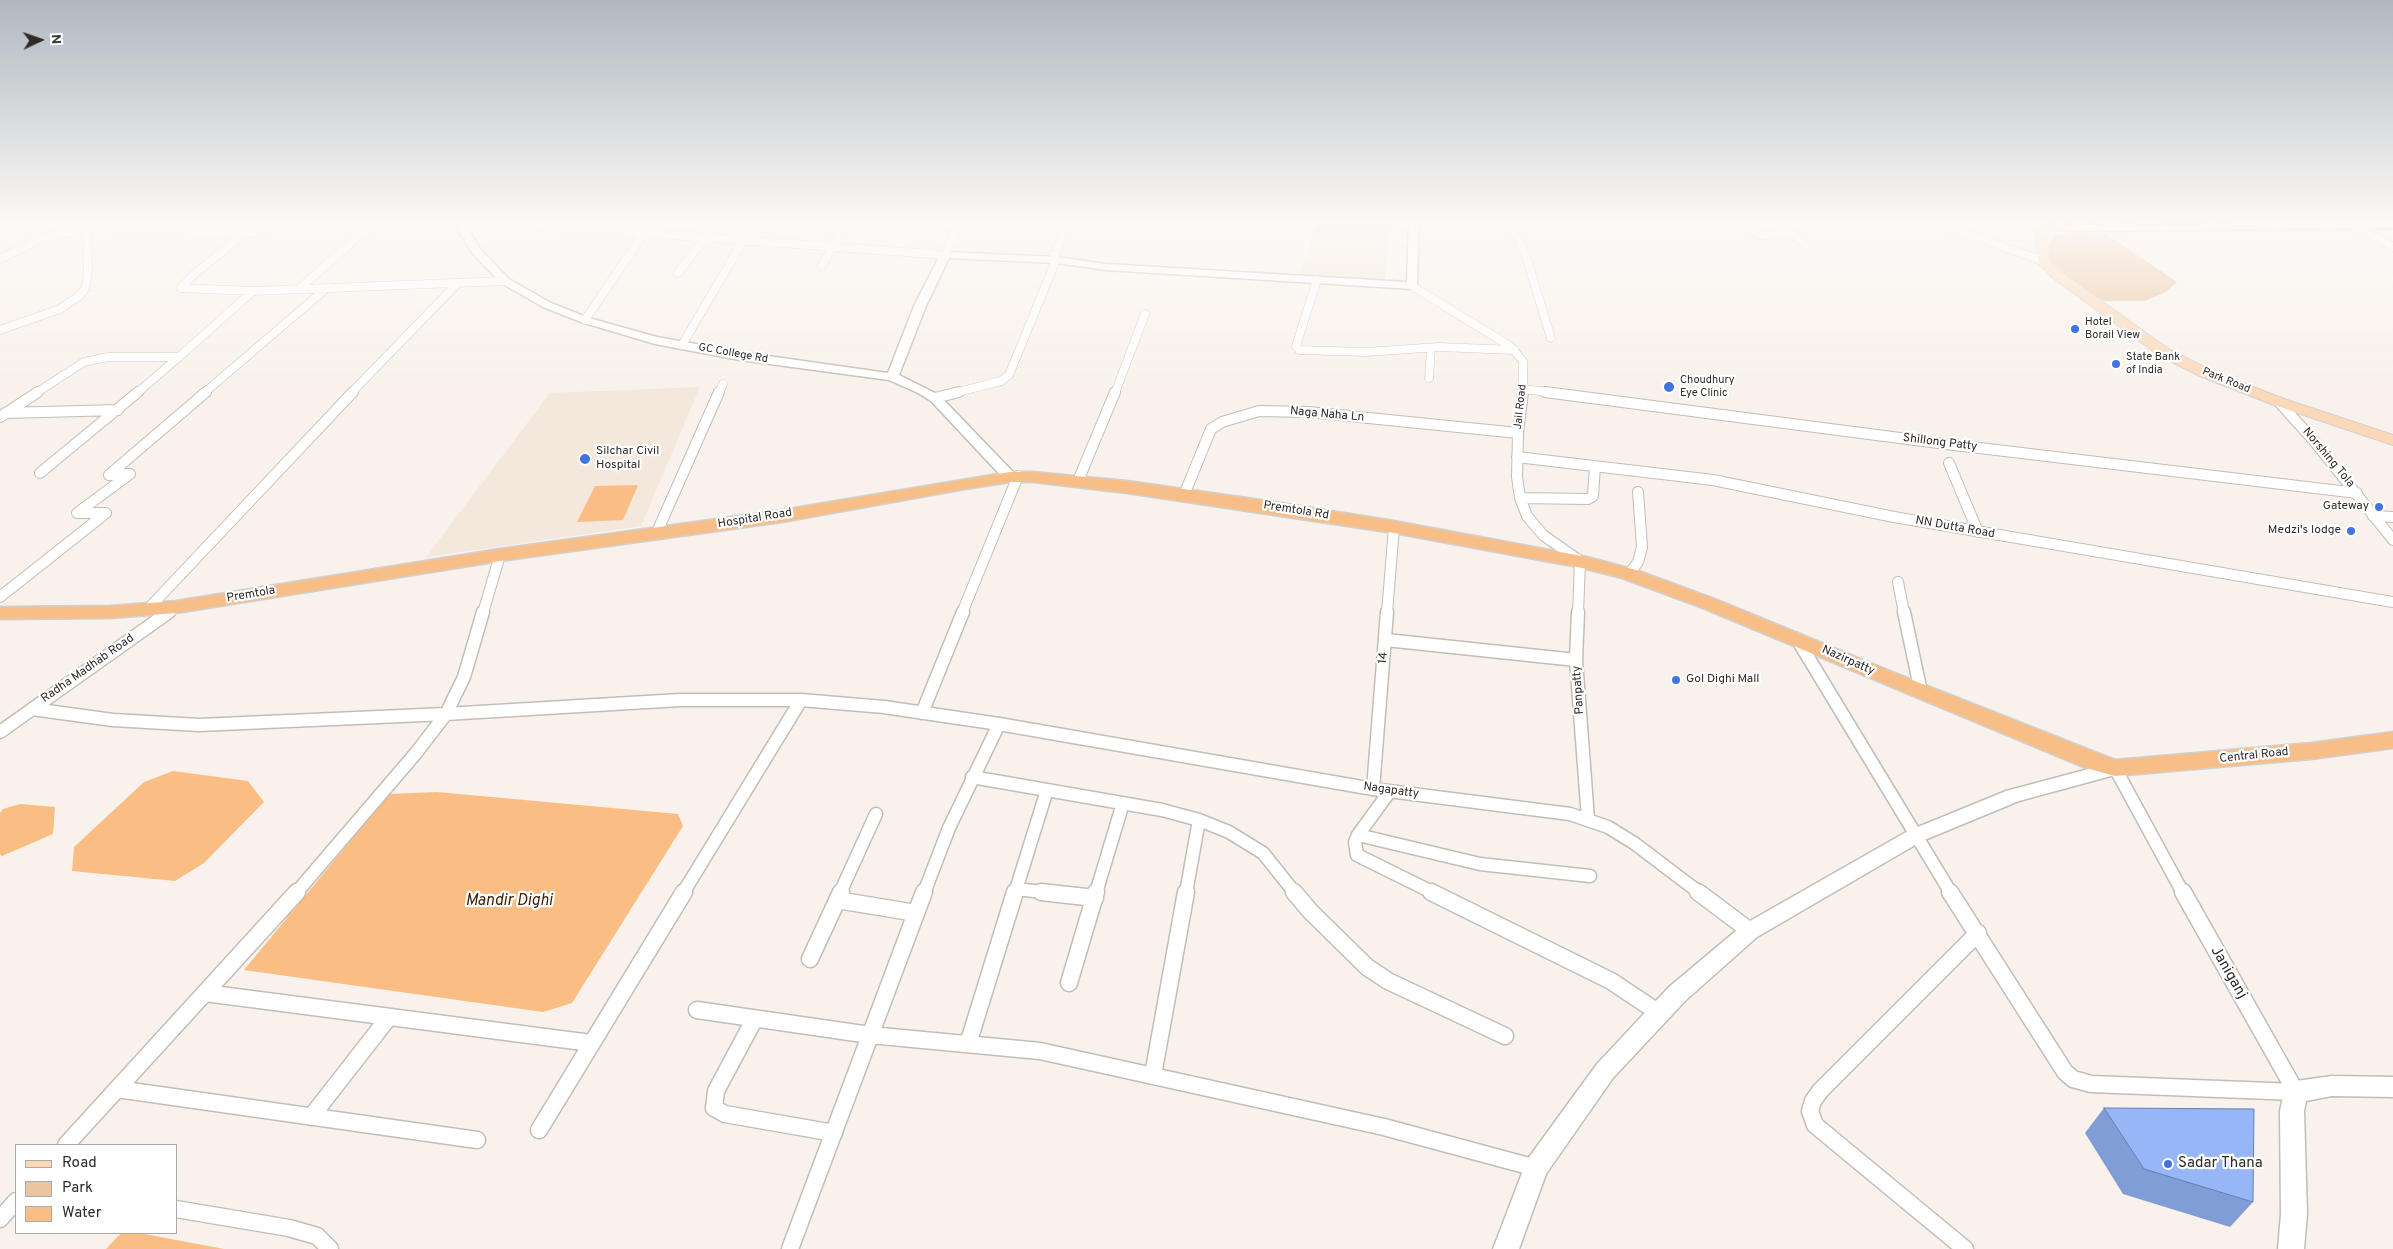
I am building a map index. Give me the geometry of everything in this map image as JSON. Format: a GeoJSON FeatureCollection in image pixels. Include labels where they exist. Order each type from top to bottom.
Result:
{"type":"FeatureCollection","features":[{"type":"Feature","properties":{"kind":"highway","name":"Premtola Rd"},"geometry":{"type":"LineString","coordinates":[[1014,476],[1078,481],[1184,495],[1394,527],[1580,561]]}},
{"type":"Feature","properties":{"kind":"highway","name":"Hospital Road"},"geometry":{"type":"LineString","coordinates":[[500,555],[782,516],[898,494],[1014,476]]}},
{"type":"Feature","properties":{"kind":"highway","name":"Premtola"},"geometry":{"type":"LineString","coordinates":[[0,613],[176,607],[500,555]]}},
{"type":"Feature","properties":{"kind":"highway","name":"Nazirpatty"},"geometry":{"type":"LineString","coordinates":[[1580,561],[1629,574],[1710,604],[1921,692],[2095,762],[2115,768]]}},
{"type":"Feature","properties":{"kind":"highway","name":"Central Road"},"geometry":{"type":"LineString","coordinates":[[2115,768],[2310,751],[2393,740]]}},
{"type":"Feature","properties":{"kind":"main road","name":"GC College Rd"},"geometry":{"type":"LineString","coordinates":[[502,278],[547,305],[585,320],[655,340],[760,359],[892,377],[922,390],[934,398],[1014,476]]}},
{"type":"Feature","properties":{"kind":"main road"},"geometry":{"type":"LineString","coordinates":[[892,377],[920,306],[934,278]]}},
{"type":"Feature","properties":{"kind":"main road"},"geometry":{"type":"LineString","coordinates":[[1289,278],[1412,286],[1412,278]]}},
{"type":"Feature","properties":{"kind":"main road","name":"Park Road"},"geometry":{"type":"LineString","coordinates":[[2061,278],[2165,353],[2205,373],[2279,402],[2393,440]]}},
{"type":"Feature","properties":{"kind":"main road"},"geometry":{"type":"LineString","coordinates":[[1506,1249],[1536,1168],[1605,1071],[1659,1013],[1750,931],[1915,836],[2013,796],[2115,768]]}},
{"type":"Feature","properties":{"kind":"main road"},"geometry":{"type":"LineString","coordinates":[[2291,1249],[2294,1205],[2292,1111],[2296,1092]]}},
{"type":"Feature","properties":{"kind":"street"},"geometry":{"type":"LineString","coordinates":[[0,330],[60,309],[86,289],[87,278]]}},
{"type":"Feature","properties":{"kind":"street"},"geometry":{"type":"LineString","coordinates":[[190,278],[181,288],[253,291],[505,281]]}},
{"type":"Feature","properties":{"kind":"street"},"geometry":{"type":"LineString","coordinates":[[299,289],[311,278]]}},
{"type":"Feature","properties":{"kind":"street"},"geometry":{"type":"LineString","coordinates":[[585,320],[613,278]]}},
{"type":"Feature","properties":{"kind":"street"},"geometry":{"type":"LineString","coordinates":[[682,345],[721,278]]}},
{"type":"Feature","properties":{"kind":"street"},"geometry":{"type":"LineString","coordinates":[[934,398],[1006,379],[1013,370],[1049,278]]}},
{"type":"Feature","properties":{"kind":"street"},"geometry":{"type":"LineString","coordinates":[[1533,278],[1551,338]]}},
{"type":"Feature","properties":{"kind":"street"},"geometry":{"type":"LineString","coordinates":[[1317,280],[1295,348],[1366,352],[1430,348],[1514,350]]}},
{"type":"Feature","properties":{"kind":"street"},"geometry":{"type":"LineString","coordinates":[[148,609],[280,467],[457,284]]}},
{"type":"Feature","properties":{"kind":"street"},"geometry":{"type":"LineString","coordinates":[[1412,286],[1514,350]]}},
{"type":"Feature","properties":{"kind":"street"},"geometry":{"type":"LineString","coordinates":[[0,597],[106,513],[77,513],[130,474],[109,475],[328,287]]}},
{"type":"Feature","properties":{"kind":"street"},"geometry":{"type":"LineString","coordinates":[[40,472],[118,410],[253,291]]}},
{"type":"Feature","properties":{"kind":"street"},"geometry":{"type":"LineString","coordinates":[[1078,481],[1123,373],[1144,314]]}},
{"type":"Feature","properties":{"kind":"street"},"geometry":{"type":"LineString","coordinates":[[1429,378],[1430,348]]}},
{"type":"Feature","properties":{"kind":"street","name":"Jail Road"},"geometry":{"type":"LineString","coordinates":[[1514,350],[1523,362],[1523,389],[1517,457],[1520,498],[1527,516],[1542,535],[1580,561]]}},
{"type":"Feature","properties":{"kind":"street"},"geometry":{"type":"LineString","coordinates":[[3,415],[73,368],[92,359],[179,357]]}},
{"type":"Feature","properties":{"kind":"street"},"geometry":{"type":"LineString","coordinates":[[657,532],[723,384]]}},
{"type":"Feature","properties":{"kind":"street","name":"Shillong Patty"},"geometry":{"type":"LineString","coordinates":[[1523,389],[1946,444],[2357,493]]}},
{"type":"Feature","properties":{"kind":"street","name":"Norshing Tola"},"geometry":{"type":"LineString","coordinates":[[2279,402],[2357,493],[2393,540]]}},
{"type":"Feature","properties":{"kind":"street"},"geometry":{"type":"LineString","coordinates":[[3,415],[118,410]]}},
{"type":"Feature","properties":{"kind":"street","name":"Naga Naha Ln"},"geometry":{"type":"LineString","coordinates":[[1184,495],[1211,429],[1222,422],[1259,411],[1309,412],[1518,433]]}},
{"type":"Feature","properties":{"kind":"street","name":"NN Dutta Road"},"geometry":{"type":"LineString","coordinates":[[1517,457],[1721,481],[1860,511],[2393,602]]}},
{"type":"Feature","properties":{"kind":"street"},"geometry":{"type":"LineString","coordinates":[[1949,463],[1978,532]]}},
{"type":"Feature","properties":{"kind":"street"},"geometry":{"type":"LineString","coordinates":[[1520,498],[1588,498],[1593,496],[1595,466]]}},
{"type":"Feature","properties":{"kind":"street"},"geometry":{"type":"LineString","coordinates":[[922,713],[1014,476]]}},
{"type":"Feature","properties":{"kind":"street"},"geometry":{"type":"LineString","coordinates":[[1629,574],[1638,562],[1642,547],[1638,492]]}},
{"type":"Feature","properties":{"kind":"street"},"geometry":{"type":"LineString","coordinates":[[2374,516],[2393,517]]}},
{"type":"Feature","properties":{"kind":"street","name":"14"},"geometry":{"type":"LineString","coordinates":[[1373,789],[1394,527]]}},
{"type":"Feature","properties":{"kind":"street"},"geometry":{"type":"LineString","coordinates":[[67,1144],[304,884],[416,753],[446,714],[464,677],[500,555]]}},
{"type":"Feature","properties":{"kind":"street","name":"Panpatty"},"geometry":{"type":"LineString","coordinates":[[1580,561],[1576,660],[1588,819]]}},
{"type":"Feature","properties":{"kind":"street"},"geometry":{"type":"LineString","coordinates":[[1898,582],[1921,692]]}},
{"type":"Feature","properties":{"kind":"street","name":"Radha Madhab Road"},"geometry":{"type":"LineString","coordinates":[[0,732],[176,607]]}},
{"type":"Feature","properties":{"kind":"street"},"geometry":{"type":"LineString","coordinates":[[1797,639],[1915,836],[1978,933],[2059,1066],[2073,1079],[2091,1084],[2296,1092],[2308,1088],[2332,1086],[2393,1087]]}},
{"type":"Feature","properties":{"kind":"street"},"geometry":{"type":"LineString","coordinates":[[1386,640],[1576,660]]}},
{"type":"Feature","properties":{"kind":"street","name":"Nagapatty"},"geometry":{"type":"LineString","coordinates":[[32,709],[114,720],[198,725],[446,714],[680,700],[801,700],[922,713],[999,724],[1373,789],[1556,812],[1588,819],[1608,827],[1634,843],[1750,931]]}},
{"type":"Feature","properties":{"kind":"street"},"geometry":{"type":"LineString","coordinates":[[539,1130],[801,700]]}},
{"type":"Feature","properties":{"kind":"street"},"geometry":{"type":"LineString","coordinates":[[790,1249],[949,828],[999,724]]}},
{"type":"Feature","properties":{"kind":"street","name":"Janiganj"},"geometry":{"type":"LineString","coordinates":[[2115,768],[2221,962],[2296,1092]]}},
{"type":"Feature","properties":{"kind":"street"},"geometry":{"type":"LineString","coordinates":[[972,777],[1123,804],[1199,820],[1229,832],[1263,853],[1310,911],[1367,967],[1388,980],[1505,1036]]}},
{"type":"Feature","properties":{"kind":"street"},"geometry":{"type":"LineString","coordinates":[[968,1044],[1047,790]]}},
{"type":"Feature","properties":{"kind":"street"},"geometry":{"type":"LineString","coordinates":[[1390,791],[1358,835],[1355,850],[1357,855],[1367,862],[1603,977],[1659,1013]]}},
{"type":"Feature","properties":{"kind":"street"},"geometry":{"type":"LineString","coordinates":[[1069,983],[1123,804]]}},
{"type":"Feature","properties":{"kind":"street"},"geometry":{"type":"LineString","coordinates":[[810,959],[876,814]]}},
{"type":"Feature","properties":{"kind":"street"},"geometry":{"type":"LineString","coordinates":[[1153,1074],[1199,820]]}},
{"type":"Feature","properties":{"kind":"street"},"geometry":{"type":"LineString","coordinates":[[1358,835],[1432,855],[1480,864],[1590,876]]}},
{"type":"Feature","properties":{"kind":"street"},"geometry":{"type":"LineString","coordinates":[[1016,889],[1095,898]]}},
{"type":"Feature","properties":{"kind":"street"},"geometry":{"type":"LineString","coordinates":[[837,900],[916,913]]}},
{"type":"Feature","properties":{"kind":"street"},"geometry":{"type":"LineString","coordinates":[[1965,1249],[1829,1137],[1816,1125],[1810,1111],[1813,1101],[1820,1091],[1978,933]]}},
{"type":"Feature","properties":{"kind":"street"},"geometry":{"type":"LineString","coordinates":[[205,993],[591,1043]]}},
{"type":"Feature","properties":{"kind":"street"},"geometry":{"type":"LineString","coordinates":[[697,1010],[754,1020],[870,1035],[1040,1051],[1153,1074],[1384,1127],[1536,1168]]}},
{"type":"Feature","properties":{"kind":"street"},"geometry":{"type":"LineString","coordinates":[[311,1117],[389,1018]]}},
{"type":"Feature","properties":{"kind":"street"},"geometry":{"type":"LineString","coordinates":[[754,1020],[716,1091],[714,1108],[725,1114],[834,1133]]}},
{"type":"Feature","properties":{"kind":"street"},"geometry":{"type":"LineString","coordinates":[[116,1089],[477,1140]]}},
{"type":"Feature","properties":{"kind":"street"},"geometry":{"type":"LineString","coordinates":[[0,1219],[15,1203]]}},
{"type":"Feature","properties":{"kind":"street"},"geometry":{"type":"LineString","coordinates":[[178,1209],[289,1228],[317,1236],[330,1249]]}},
{"type":"Feature","properties":{"kind":"shaded area"},"geometry":{"type":"Polygon","coordinates":[[[1310,278],[1385,278],[1384,286],[1310,278]]]}},
{"type":"Feature","properties":{"kind":"shaded area","name":"Silchar Civil Hospital"},"geometry":{"type":"Polygon","coordinates":[[[700,387],[641,526],[426,557],[550,393],[700,387]]]}},
{"type":"Feature","properties":{"kind":"green space"},"geometry":{"type":"Polygon","coordinates":[[[2066,278],[2172,278],[2177,282],[2166,292],[2145,301],[2104,301],[2084,291],[2066,278]]]}},
{"type":"Feature","properties":{"kind":"water"},"geometry":{"type":"Polygon","coordinates":[[[638,485],[623,520],[577,522],[595,486],[638,485]]]}},
{"type":"Feature","properties":{"kind":"water"},"geometry":{"type":"Polygon","coordinates":[[[173,771],[248,781],[264,802],[204,863],[175,881],[72,871],[74,847],[144,782],[173,771]]]}},
{"type":"Feature","properties":{"kind":"water","name":"Mandir Dighi"},"geometry":{"type":"Polygon","coordinates":[[[437,792],[678,814],[683,826],[572,1003],[543,1012],[244,970],[389,794],[437,792]]]}},
{"type":"Feature","properties":{"kind":"water"},"geometry":{"type":"Polygon","coordinates":[[[20,804],[55,807],[53,834],[2,856],[0,854],[0,813],[3,809],[20,804]]]}},
{"type":"Feature","properties":{"kind":"water"},"geometry":{"type":"Polygon","coordinates":[[[120,1234],[144,1234],[224,1249],[106,1249],[120,1234]]]}},
{"type":"Feature","properties":{"kind":"building"},"geometry":{"type":"Polygon","coordinates":[[[2104,1108],[2254,1109],[2253,1202],[2144,1169],[2104,1108]]]}},
{"type":"Feature","properties":{"kind":"place","name":"Hotel Borail View"},"geometry":{"type":"Point","coordinates":[2075,329]}},
{"type":"Feature","properties":{"kind":"place","name":"State Bank of India"},"geometry":{"type":"Point","coordinates":[2116,364]}},
{"type":"Feature","properties":{"kind":"place","name":"Choudhury Eye Clinic"},"geometry":{"type":"Point","coordinates":[1669,387]}},
{"type":"Feature","properties":{"kind":"place","name":"Silchar Civil Hospital"},"geometry":{"type":"Point","coordinates":[585,459]}},
{"type":"Feature","properties":{"kind":"place","name":"Gateway"},"geometry":{"type":"Point","coordinates":[2379,507]}},
{"type":"Feature","properties":{"kind":"place","name":"Medzi's lodge"},"geometry":{"type":"Point","coordinates":[2351,531]}},
{"type":"Feature","properties":{"kind":"place","name":"Gol Dighi Mall"},"geometry":{"type":"Point","coordinates":[1676,680]}},
{"type":"Feature","properties":{"kind":"place","name":"Sadar Thana"},"geometry":{"type":"Point","coordinates":[2168,1164]}}]}
